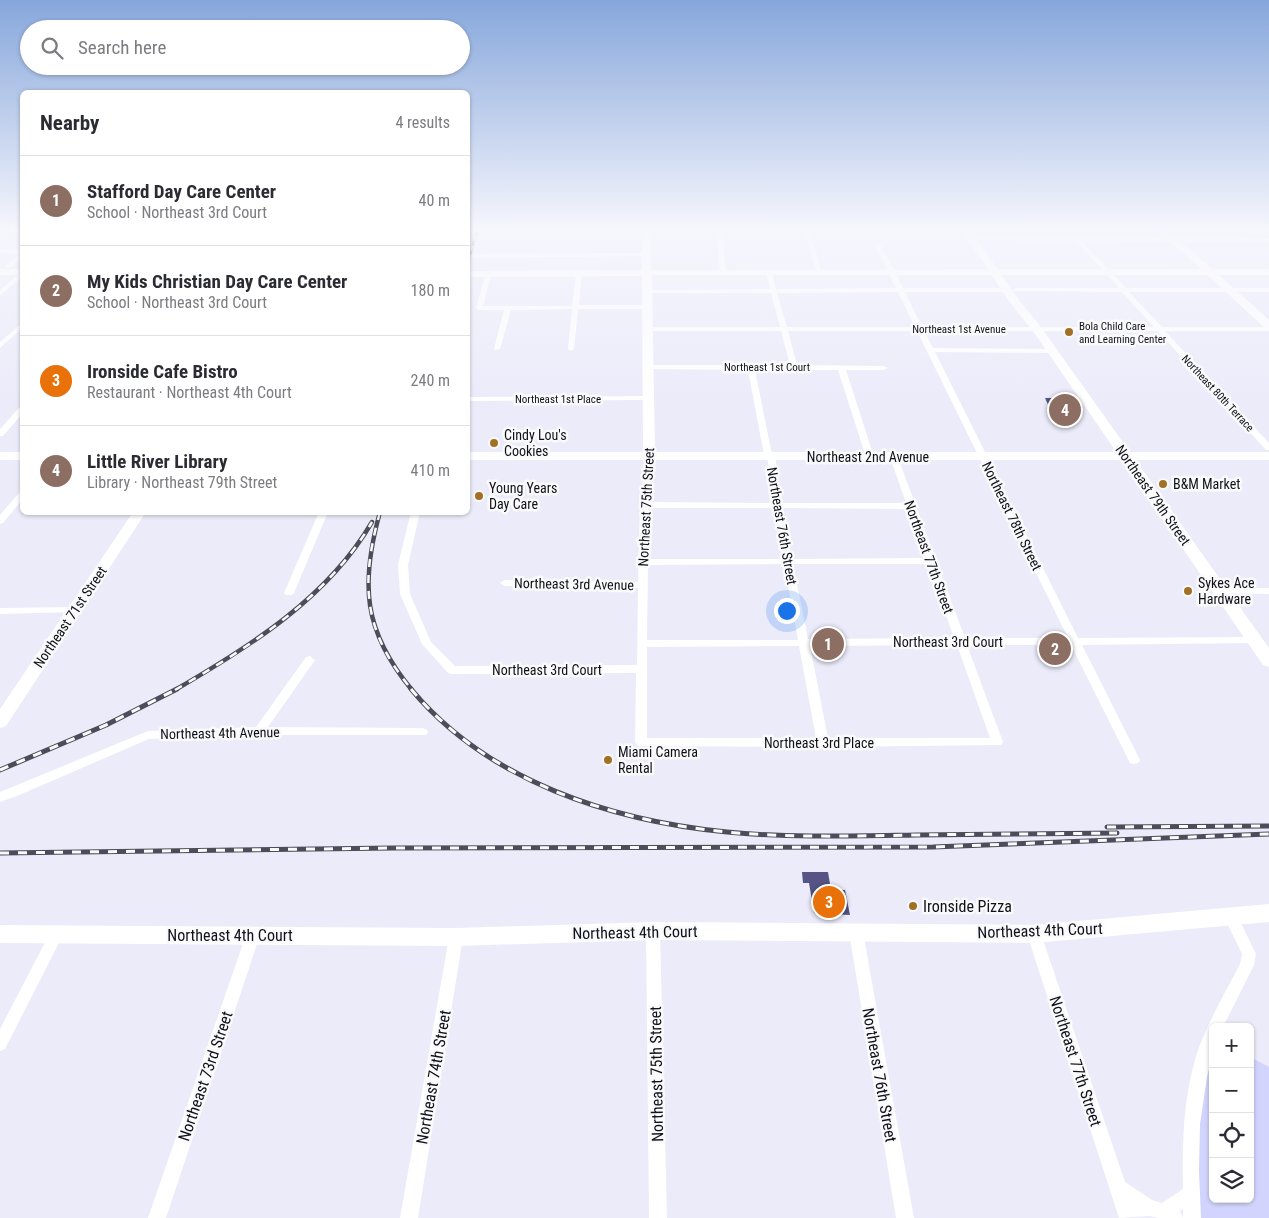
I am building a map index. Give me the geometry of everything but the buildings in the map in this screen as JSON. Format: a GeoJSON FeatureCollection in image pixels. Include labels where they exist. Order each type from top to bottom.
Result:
{"type":"FeatureCollection","features":[{"type":"Feature","properties":{"kind":"main road","name":"Northeast 75th Street"},"geometry":{"type":"LineString","coordinates":[[648,288],[649,456]]}},
{"type":"Feature","properties":{"kind":"main road"},"geometry":{"type":"LineString","coordinates":[[1227,288],[1269,328]]}},
{"type":"Feature","properties":{"kind":"main road","name":"Northeast 79th Street"},"geometry":{"type":"LineString","coordinates":[[1011,290],[1036,321],[1037,329],[1052,351],[1269,662]]}},
{"type":"Feature","properties":{"kind":"main road"},"geometry":{"type":"LineString","coordinates":[[0,456],[20,456]]}},
{"type":"Feature","properties":{"kind":"main road","name":"Northeast 2nd Avenue"},"geometry":{"type":"LineString","coordinates":[[470,456],[1269,456]]}},
{"type":"Feature","properties":{"kind":"main road","name":"Northeast 71st Street"},"geometry":{"type":"LineString","coordinates":[[0,722],[138,515]]}},
{"type":"Feature","properties":{"kind":"main road","name":"Northeast 4th Court"},"geometry":{"type":"LineString","coordinates":[[0,934],[253,934],[456,937],[653,931],[1034,934],[1269,913]]}},
{"type":"Feature","properties":{"kind":"street"},"geometry":{"type":"LineString","coordinates":[[484,288],[479,308],[648,308]]}},
{"type":"Feature","properties":{"kind":"street"},"geometry":{"type":"LineString","coordinates":[[571,349],[577,288]]}},
{"type":"Feature","properties":{"kind":"street"},"geometry":{"type":"LineString","coordinates":[[773,290],[794,368]]}},
{"type":"Feature","properties":{"kind":"street","name":"Northeast 78th Street"},"geometry":{"type":"LineString","coordinates":[[901,290],[1134,760]]}},
{"type":"Feature","properties":{"kind":"street","name":"Northeast 80th Terrace"},"geometry":{"type":"LineString","coordinates":[[1123,290],[1269,448]]}},
{"type":"Feature","properties":{"kind":"street"},"geometry":{"type":"LineString","coordinates":[[648,291],[1269,290]]}},
{"type":"Feature","properties":{"kind":"street"},"geometry":{"type":"LineString","coordinates":[[497,348],[508,308]]}},
{"type":"Feature","properties":{"kind":"street"},"geometry":{"type":"LineString","coordinates":[[0,346],[20,327]]}},
{"type":"Feature","properties":{"kind":"street","name":"Northeast 1st Avenue"},"geometry":{"type":"LineString","coordinates":[[649,329],[1269,328]]}},
{"type":"Feature","properties":{"kind":"street"},"geometry":{"type":"LineString","coordinates":[[930,350],[1052,351]]}},
{"type":"Feature","properties":{"kind":"street","name":"Northeast 1st Court"},"geometry":{"type":"LineString","coordinates":[[649,367],[884,368]]}},
{"type":"Feature","properties":{"kind":"street"},"geometry":{"type":"LineString","coordinates":[[842,367],[870,457]]}},
{"type":"Feature","properties":{"kind":"street","name":"Northeast 76th Street"},"geometry":{"type":"LineString","coordinates":[[751,368],[770,456],[777,505],[823,743]]}},
{"type":"Feature","properties":{"kind":"street","name":"Northeast 1st Place"},"geometry":{"type":"LineString","coordinates":[[470,399],[650,398]]}},
{"type":"Feature","properties":{"kind":"street"},"geometry":{"type":"LineString","coordinates":[[0,434],[20,412]]}},
{"type":"Feature","properties":{"kind":"street","name":"Northeast 75th Street"},"geometry":{"type":"LineString","coordinates":[[641,742],[642,562],[644,505],[649,456]]}},
{"type":"Feature","properties":{"kind":"street","name":"Northeast 77th Street"},"geometry":{"type":"LineString","coordinates":[[894,457],[997,742]]}},
{"type":"Feature","properties":{"kind":"street"},"geometry":{"type":"LineString","coordinates":[[0,522],[20,497]]}},
{"type":"Feature","properties":{"kind":"street"},"geometry":{"type":"LineString","coordinates":[[644,505],[911,506]]}},
{"type":"Feature","properties":{"kind":"street"},"geometry":{"type":"LineString","coordinates":[[289,593],[323,515]]}},
{"type":"Feature","properties":{"kind":"street","name":"Northeast 3rd Court"},"geometry":{"type":"LineString","coordinates":[[415,515],[403,565],[405,594],[427,644],[452,670],[642,670]]}},
{"type":"Feature","properties":{"kind":"street","name":"Northeast 3rd Avenue"},"geometry":{"type":"LineString","coordinates":[[642,562],[931,561]]}},
{"type":"Feature","properties":{"kind":"street","name":"Northeast 3rd Avenue"},"geometry":{"type":"LineString","coordinates":[[505,583],[643,585]]}},
{"type":"Feature","properties":{"kind":"street"},"geometry":{"type":"LineString","coordinates":[[1220,591],[1269,591]]}},
{"type":"Feature","properties":{"kind":"street"},"geometry":{"type":"LineString","coordinates":[[0,611],[74,610]]}},
{"type":"Feature","properties":{"kind":"street","name":"Northeast 3rd Court"},"geometry":{"type":"LineString","coordinates":[[643,644],[1254,640]]}},
{"type":"Feature","properties":{"kind":"street"},"geometry":{"type":"LineString","coordinates":[[259,731],[310,660]]}},
{"type":"Feature","properties":{"kind":"street","name":"Northeast 4th Avenue"},"geometry":{"type":"LineString","coordinates":[[0,797],[148,735],[259,731],[422,732]]}},
{"type":"Feature","properties":{"kind":"street","name":"Northeast 3rd Place"},"geometry":{"type":"LineString","coordinates":[[641,742],[997,742]]}},
{"type":"Feature","properties":{"kind":"street"},"geometry":{"type":"LineString","coordinates":[[1217,1023],[1247,965],[1248,954],[1231,917]]}},
{"type":"Feature","properties":{"kind":"street","name":"Northeast 75th Street"},"geometry":{"type":"LineString","coordinates":[[653,931],[658,1218]]}},
{"type":"Feature","properties":{"kind":"street","name":"Northeast 76th Street"},"geometry":{"type":"LineString","coordinates":[[856,932],[905,1218]]}},
{"type":"Feature","properties":{"kind":"street","name":"Northeast 73rd Street"},"geometry":{"type":"LineString","coordinates":[[158,1218],[253,934]]}},
{"type":"Feature","properties":{"kind":"street","name":"Northeast 77th Street"},"geometry":{"type":"LineString","coordinates":[[1034,934],[1128,1218]]}},
{"type":"Feature","properties":{"kind":"street"},"geometry":{"type":"LineString","coordinates":[[0,1044],[56,935]]}},
{"type":"Feature","properties":{"kind":"street","name":"Northeast 74th Street"},"geometry":{"type":"LineString","coordinates":[[409,1218],[456,937]]}},
{"type":"Feature","properties":{"kind":"street"},"geometry":{"type":"LineString","coordinates":[[1192,1218],[1190,1152],[1194,1108],[1200,1068],[1209,1043]]}},
{"type":"Feature","properties":{"kind":"street"},"geometry":{"type":"LineString","coordinates":[[1119,1188],[1163,1212]]}},
{"type":"Feature","properties":{"kind":"street"},"geometry":{"type":"LineString","coordinates":[[1128,1218],[1134,1210],[1163,1212],[1191,1194]]}},
{"type":"Feature","properties":{"kind":"shaded area"},"geometry":{"type":"Polygon","coordinates":[[[1209,1058],[1209,1203],[1254,1203],[1254,1059],[1269,1067],[1269,1218],[1190,1218],[1190,1151],[1209,1058]]]}},
{"type":"Feature","properties":{"kind":"railway"},"geometry":{"type":"LineString","coordinates":[[379,515],[370,562],[368,584],[370,606],[375,627],[384,647],[412,690]]}},
{"type":"Feature","properties":{"kind":"railway"},"geometry":{"type":"LineString","coordinates":[[175,690],[258,638],[310,597],[354,549],[372,522]]}},
{"type":"Feature","properties":{"kind":"railway"},"geometry":{"type":"LineString","coordinates":[[0,770],[106,725],[177,689]]}},
{"type":"Feature","properties":{"kind":"railway"},"geometry":{"type":"LineString","coordinates":[[411,689],[442,721],[476,749],[514,772],[554,791],[640,818],[727,832],[798,836],[1117,833]]}},
{"type":"Feature","properties":{"kind":"railway"},"geometry":{"type":"LineString","coordinates":[[1107,827],[1269,826]]}},
{"type":"Feature","properties":{"kind":"railway"},"geometry":{"type":"LineString","coordinates":[[0,853],[394,848],[933,847],[1269,834]]}},
{"type":"Feature","properties":{"kind":"place","name":"Bola Child Care and Learning Center"},"geometry":{"type":"Point","coordinates":[1069,332]}},
{"type":"Feature","properties":{"kind":"place","name":"Little River Library"},"geometry":{"type":"Point","coordinates":[1065,410]}},
{"type":"Feature","properties":{"kind":"place","name":"Cindy Lou's Cookies"},"geometry":{"type":"Point","coordinates":[494,443]}},
{"type":"Feature","properties":{"kind":"place","name":"B&M Market"},"geometry":{"type":"Point","coordinates":[1163,484]}},
{"type":"Feature","properties":{"kind":"place","name":"Young Years Day Care"},"geometry":{"type":"Point","coordinates":[479,496]}},
{"type":"Feature","properties":{"kind":"place","name":"Sykes Ace Hardware"},"geometry":{"type":"Point","coordinates":[1188,591]}},
{"type":"Feature","properties":{"kind":"place","name":"Stafford Day Care Center"},"geometry":{"type":"Point","coordinates":[828,644]}},
{"type":"Feature","properties":{"kind":"place","name":"My Kids Christian Day Care Center"},"geometry":{"type":"Point","coordinates":[1055,649]}},
{"type":"Feature","properties":{"kind":"place","name":"Miami Camera Rental"},"geometry":{"type":"Point","coordinates":[608,760]}},
{"type":"Feature","properties":{"kind":"place","name":"Ironside Cafe Bistro"},"geometry":{"type":"Point","coordinates":[829,902]}},
{"type":"Feature","properties":{"kind":"place","name":"Ironside Pizza"},"geometry":{"type":"Point","coordinates":[913,906]}}]}
